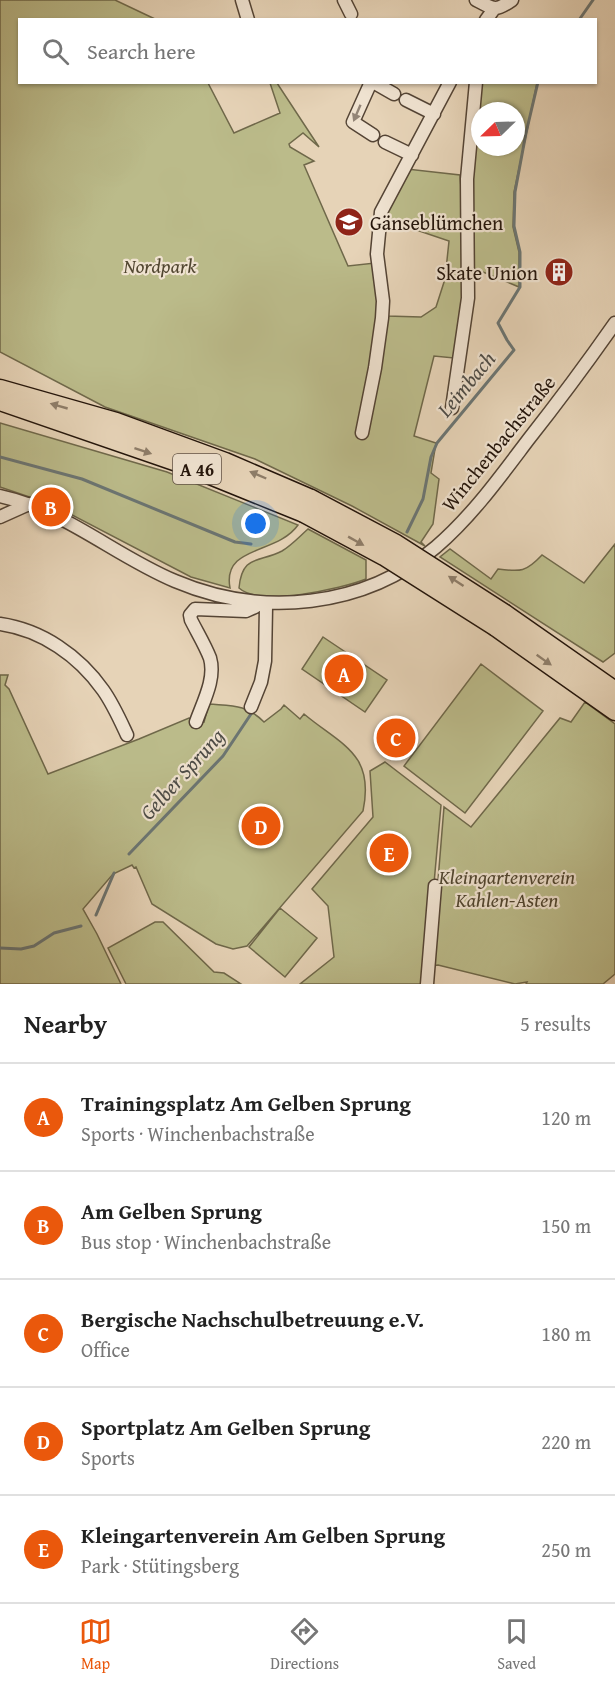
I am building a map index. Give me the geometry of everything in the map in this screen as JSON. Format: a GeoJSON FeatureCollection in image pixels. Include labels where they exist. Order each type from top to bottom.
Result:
{"type":"FeatureCollection","features":[{"type":"Feature","properties":{"kind":"highway","name":"A 46"},"geometry":{"type":"LineString","coordinates":[[0,389],[116,422],[225,462],[308,506],[384,556],[500,620],[615,691]]}},
{"type":"Feature","properties":{"kind":"highway","name":"A 46"},"geometry":{"type":"LineString","coordinates":[[0,401],[249,489],[308,506]]}},
{"type":"Feature","properties":{"kind":"highway","name":"A 46"},"geometry":{"type":"LineString","coordinates":[[500,620],[615,711]]}},
{"type":"Feature","properties":{"kind":"street"},"geometry":{"type":"LineString","coordinates":[[242,0],[247,18]]}},
{"type":"Feature","properties":{"kind":"street"},"geometry":{"type":"LineString","coordinates":[[344,0],[351,14]]}},
{"type":"Feature","properties":{"kind":"street"},"geometry":{"type":"LineString","coordinates":[[476,0],[490,16],[513,0]]}},
{"type":"Feature","properties":{"kind":"street"},"geometry":{"type":"LineString","coordinates":[[371,84],[353,122],[373,135]]}},
{"type":"Feature","properties":{"kind":"street"},"geometry":{"type":"LineString","coordinates":[[376,84],[394,94]]}},
{"type":"Feature","properties":{"kind":"street"},"geometry":{"type":"LineString","coordinates":[[362,433],[382,318],[383,301],[377,254],[380,218],[449,84]]}},
{"type":"Feature","properties":{"kind":"street"},"geometry":{"type":"LineString","coordinates":[[452,408],[468,298],[467,179],[476,84]]}},
{"type":"Feature","properties":{"kind":"street"},"geometry":{"type":"LineString","coordinates":[[406,100],[434,114]]}},
{"type":"Feature","properties":{"kind":"street"},"geometry":{"type":"LineString","coordinates":[[385,142],[412,155]]}},
{"type":"Feature","properties":{"kind":"street","name":"Winchenbachstraße"},"geometry":{"type":"LineString","coordinates":[[0,496],[29,504],[60,518],[174,581],[214,595],[255,602],[304,602],[348,594],[388,578],[426,555],[473,511],[615,323]]}},
{"type":"Feature","properties":{"kind":"street"},"geometry":{"type":"LineString","coordinates":[[0,517],[29,504]]}},
{"type":"Feature","properties":{"kind":"street"},"geometry":{"type":"LineString","coordinates":[[195,722],[212,671],[207,650],[191,620],[192,611],[200,608],[246,611],[255,607],[255,602],[266,607],[265,661],[261,682],[251,707]]}},
{"type":"Feature","properties":{"kind":"street"},"geometry":{"type":"LineString","coordinates":[[0,624],[32,633],[56,645],[79,662],[105,692],[127,735]]}},
{"type":"Feature","properties":{"kind":"street"},"geometry":{"type":"LineString","coordinates":[[428,984],[435,885]]}},
{"type":"Feature","properties":{"kind":"green space","name":"Nordpark"},"geometry":{"type":"Polygon","coordinates":[[[0,0],[115,0],[153,18],[18,18],[18,84],[209,84],[234,133],[280,113],[270,84],[278,84],[319,147],[303,133],[289,144],[290,147],[314,161],[304,165],[348,266],[375,263],[387,316],[421,317],[436,307],[445,279],[449,241],[384,219],[407,169],[460,175],[466,294],[454,358],[434,356],[414,436],[436,443],[431,473],[439,479],[433,524],[421,542],[425,546],[352,506],[255,459],[105,407],[0,352],[0,0]]]}},
{"type":"Feature","properties":{"kind":"green space"},"geometry":{"type":"Polygon","coordinates":[[[482,84],[537,84],[525,140],[525,102],[479,102],[482,84]]]}},
{"type":"Feature","properties":{"kind":"green space"},"geometry":{"type":"Polygon","coordinates":[[[471,148],[471,156],[522,156],[514,192],[513,227],[519,252],[519,287],[471,267],[470,154],[471,148]]]}},
{"type":"Feature","properties":{"kind":"green space"},"geometry":{"type":"Polygon","coordinates":[[[0,423],[167,472],[298,525],[289,535],[242,557],[234,564],[230,574],[230,588],[191,577],[53,505],[0,487],[0,423]]]}},
{"type":"Feature","properties":{"kind":"green space"},"geometry":{"type":"Polygon","coordinates":[[[308,529],[366,560],[366,579],[320,591],[282,596],[264,596],[239,588],[241,577],[248,565],[282,551],[308,529]]]}},
{"type":"Feature","properties":{"kind":"green space"},"geometry":{"type":"Polygon","coordinates":[[[615,544],[615,653],[603,662],[440,557],[450,549],[491,579],[498,569],[523,570],[542,555],[584,583],[615,544]]]}},
{"type":"Feature","properties":{"kind":"green space"},"geometry":{"type":"Polygon","coordinates":[[[323,637],[387,680],[365,712],[302,669],[323,637]]]}},
{"type":"Feature","properties":{"kind":"green space"},"geometry":{"type":"Polygon","coordinates":[[[481,664],[543,711],[465,813],[404,766],[481,664]]]}},
{"type":"Feature","properties":{"kind":"green space"},"geometry":{"type":"Polygon","coordinates":[[[0,675],[8,675],[5,685],[9,689],[48,774],[189,718],[204,722],[209,704],[245,709],[264,722],[284,705],[300,719],[304,714],[352,752],[364,776],[363,811],[247,946],[233,949],[216,944],[152,904],[136,867],[132,865],[113,874],[83,909],[121,984],[0,984],[0,675]]]}},
{"type":"Feature","properties":{"kind":"green space","name":"Kleingartenverein Kahlen-Asten"},"geometry":{"type":"Polygon","coordinates":[[[585,702],[615,724],[615,974],[603,984],[526,984],[527,982],[515,984],[438,965],[431,966],[444,807],[471,827],[560,718],[571,722],[585,702]]]}},
{"type":"Feature","properties":{"kind":"green space"},"geometry":{"type":"Polygon","coordinates":[[[385,762],[441,805],[425,984],[300,984],[334,957],[328,906],[312,889],[373,817],[370,771],[385,762]]]}},
{"type":"Feature","properties":{"kind":"green space"},"geometry":{"type":"Polygon","coordinates":[[[280,908],[317,938],[285,977],[249,947],[280,908]]]}},
{"type":"Feature","properties":{"kind":"green space"},"geometry":{"type":"Polygon","coordinates":[[[155,922],[163,922],[214,972],[224,973],[241,984],[126,984],[108,948],[155,922]]]}},
{"type":"Feature","properties":{"kind":"waterway","name":"Leimbach"},"geometry":{"type":"LineString","coordinates":[[580,18],[593,0]]}},
{"type":"Feature","properties":{"kind":"waterway","name":"Leimbach"},"geometry":{"type":"LineString","coordinates":[[407,532],[423,499],[431,457],[437,443],[514,350],[498,323],[520,287],[520,252],[514,226],[515,192],[538,84]]}},
{"type":"Feature","properties":{"kind":"waterway","name":"Leimbach"},"geometry":{"type":"LineString","coordinates":[[0,457],[82,479],[235,542],[251,544]]}},
{"type":"Feature","properties":{"kind":"waterway","name":"Gelber Sprung"},"geometry":{"type":"LineString","coordinates":[[129,854],[223,756],[253,711]]}},
{"type":"Feature","properties":{"kind":"waterway","name":"Gelber Sprung"},"geometry":{"type":"LineString","coordinates":[[96,915],[114,873]]}},
{"type":"Feature","properties":{"kind":"waterway","name":"Gelber Sprung"},"geometry":{"type":"LineString","coordinates":[[0,948],[21,949],[34,946],[54,933],[81,926]]}},
{"type":"Feature","properties":{"kind":"place","name":"Gänseblümchen"},"geometry":{"type":"Point","coordinates":[349,222]}},
{"type":"Feature","properties":{"kind":"place","name":"Skate Union"},"geometry":{"type":"Point","coordinates":[559,272]}},
{"type":"Feature","properties":{"kind":"place","name":"Am Gelben Sprung"},"geometry":{"type":"Point","coordinates":[51,507]}},
{"type":"Feature","properties":{"kind":"place","name":"Trainingsplatz Am Gelben Sprung"},"geometry":{"type":"Point","coordinates":[344,674]}},
{"type":"Feature","properties":{"kind":"place","name":"Bergische Nachschulbetreuung e.V."},"geometry":{"type":"Point","coordinates":[396,738]}},
{"type":"Feature","properties":{"kind":"place","name":"Sportplatz Am Gelben Sprung"},"geometry":{"type":"Point","coordinates":[261,826]}},
{"type":"Feature","properties":{"kind":"place","name":"Kleingartenverein Am Gelben Sprung"},"geometry":{"type":"Point","coordinates":[389,853]}}]}
